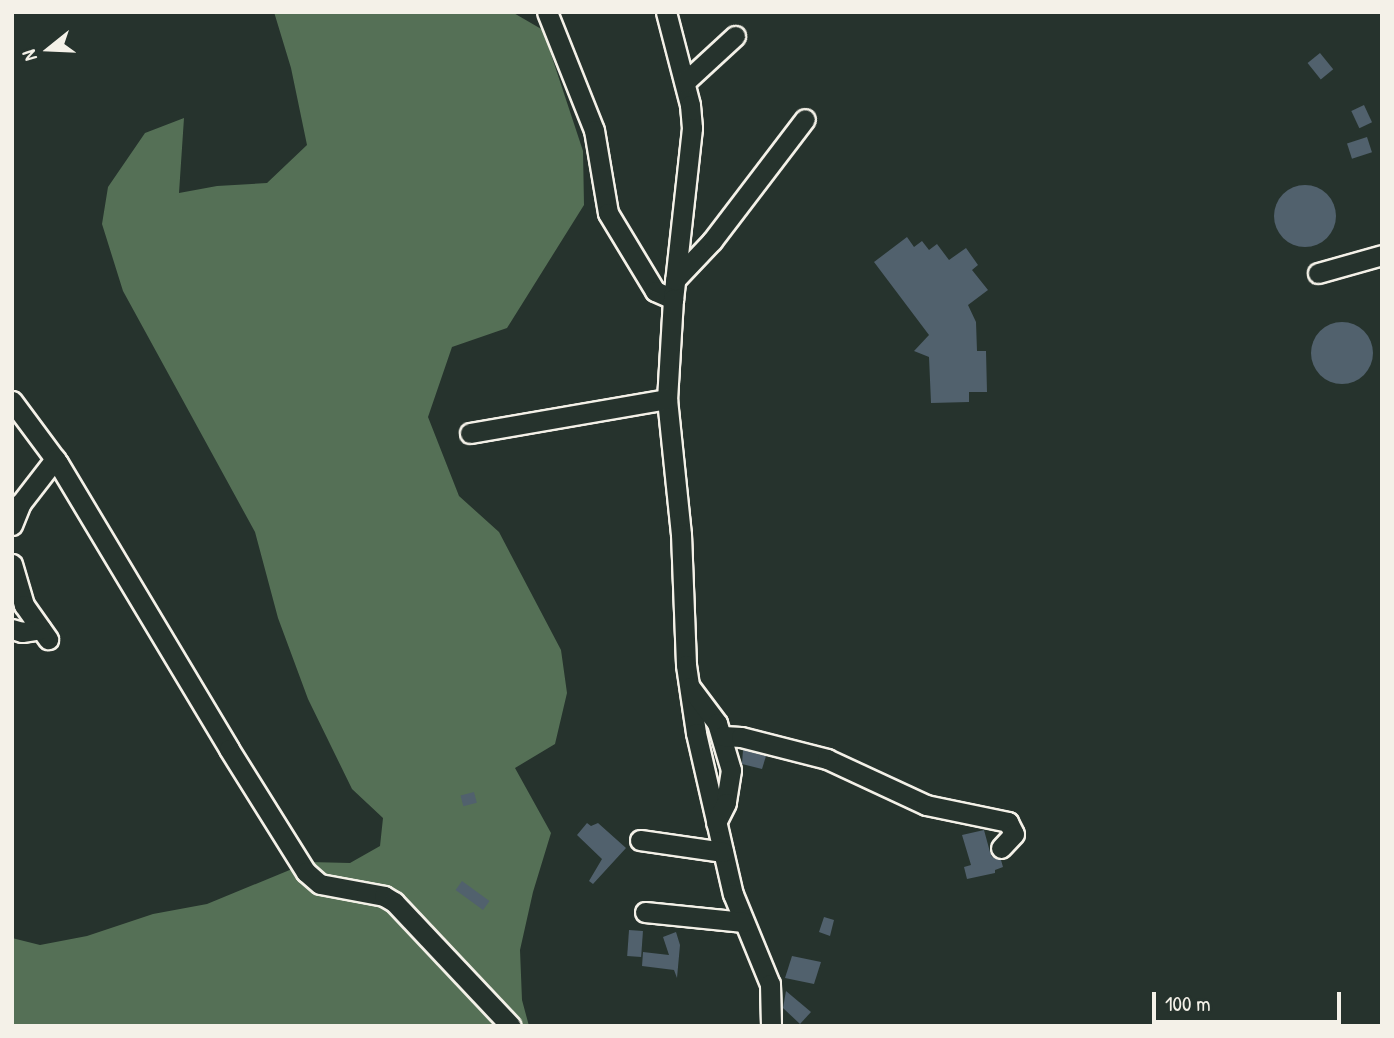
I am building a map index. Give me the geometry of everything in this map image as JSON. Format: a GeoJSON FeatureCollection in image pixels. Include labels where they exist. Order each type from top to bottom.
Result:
{"type":"FeatureCollection","features":[{"type":"Feature","properties":{"kind":"street"},"geometry":{"type":"LineString","coordinates":[[547,12],[594,130],[608,213],[655,291],[674,289],[805,119]]}},
{"type":"Feature","properties":{"kind":"street"},"geometry":{"type":"LineString","coordinates":[[666,12],[685,82],[692,128],[674,289],[667,399],[681,534],[689,686],[696,733],[723,852],[743,922],[770,984],[771,1026]]}},
{"type":"Feature","properties":{"kind":"street"},"geometry":{"type":"LineString","coordinates":[[685,82],[735,36]]}},
{"type":"Feature","properties":{"kind":"street"},"geometry":{"type":"LineString","coordinates":[[1318,273],[1382,255]]}},
{"type":"Feature","properties":{"kind":"street"},"geometry":{"type":"LineString","coordinates":[[470,433],[667,399]]}},
{"type":"Feature","properties":{"kind":"street"},"geometry":{"type":"LineString","coordinates":[[12,401],[55,459],[306,872],[328,886],[384,896],[394,902],[511,1026]]}},
{"type":"Feature","properties":{"kind":"street"},"geometry":{"type":"LineString","coordinates":[[12,525],[21,503],[55,459]]}},
{"type":"Feature","properties":{"kind":"street"},"geometry":{"type":"LineString","coordinates":[[12,564],[24,605],[44,634],[12,629]]}},
{"type":"Feature","properties":{"kind":"street"},"geometry":{"type":"LineString","coordinates":[[689,686],[707,707],[723,736],[730,782],[726,803],[716,822]]}},
{"type":"Feature","properties":{"kind":"street"},"geometry":{"type":"LineString","coordinates":[[723,736],[741,737],[827,759],[926,806],[1008,822],[1014,834],[1001,848]]}},
{"type":"Feature","properties":{"kind":"street"},"geometry":{"type":"LineString","coordinates":[[640,840],[723,852]]}},
{"type":"Feature","properties":{"kind":"street"},"geometry":{"type":"LineString","coordinates":[[645,912],[743,922]]}},
{"type":"Feature","properties":{"kind":"green space"},"geometry":{"type":"Polygon","coordinates":[[[274,12],[512,12],[543,30],[583,151],[584,205],[507,328],[452,347],[428,417],[459,496],[499,532],[561,650],[567,693],[555,744],[515,768],[551,833],[533,892],[520,950],[522,1000],[529,1026],[12,1026],[12,938],[40,945],[87,936],[153,914],[207,904],[309,862],[350,863],[380,846],[383,818],[352,789],[308,699],[278,618],[255,532],[123,291],[102,224],[108,187],[145,133],[184,118],[179,193],[217,186],[267,183],[307,145],[291,68],[274,12]]]}},
{"type":"Feature","properties":{"kind":"building"},"geometry":{"type":"Polygon","coordinates":[[[1320,53],[1333,69],[1321,79],[1308,63],[1320,53]]]}},
{"type":"Feature","properties":{"kind":"building"},"geometry":{"type":"Polygon","coordinates":[[[1364,105],[1372,122],[1359,128],[1351,111],[1364,105]]]}},
{"type":"Feature","properties":{"kind":"building"},"geometry":{"type":"Polygon","coordinates":[[[1367,137],[1372,152],[1352,159],[1347,143],[1367,137]]]}},
{"type":"Feature","properties":{"kind":"building"},"geometry":{"type":"Polygon","coordinates":[[[1305,185],[1327,194],[1336,216],[1327,238],[1305,247],[1283,238],[1274,216],[1283,194],[1305,185]]]}},
{"type":"Feature","properties":{"kind":"building"},"geometry":{"type":"Polygon","coordinates":[[[907,237],[914,247],[922,241],[929,250],[937,244],[949,260],[966,248],[978,265],[972,270],[988,290],[968,305],[976,322],[977,351],[986,351],[987,392],[969,392],[969,402],[931,403],[929,357],[914,351],[929,335],[874,262],[907,237]]]}},
{"type":"Feature","properties":{"kind":"building"},"geometry":{"type":"Polygon","coordinates":[[[1342,322],[1364,331],[1373,353],[1364,375],[1342,384],[1320,375],[1311,353],[1320,331],[1342,322]]]}},
{"type":"Feature","properties":{"kind":"building"},"geometry":{"type":"Polygon","coordinates":[[[743,750],[766,756],[762,769],[742,764],[743,750]]]}},
{"type":"Feature","properties":{"kind":"building"},"geometry":{"type":"Polygon","coordinates":[[[474,792],[477,803],[463,806],[460,796],[474,792]]]}},
{"type":"Feature","properties":{"kind":"building"},"geometry":{"type":"Polygon","coordinates":[[[587,823],[591,826],[598,823],[626,848],[593,884],[589,881],[602,859],[577,835],[587,823]]]}},
{"type":"Feature","properties":{"kind":"building"},"geometry":{"type":"Polygon","coordinates":[[[984,830],[992,857],[1001,860],[1003,867],[995,870],[995,873],[967,879],[964,867],[971,865],[962,835],[984,830]]]}},
{"type":"Feature","properties":{"kind":"building"},"geometry":{"type":"Polygon","coordinates":[[[462,881],[490,901],[483,910],[456,890],[462,881]]]}},
{"type":"Feature","properties":{"kind":"building"},"geometry":{"type":"Polygon","coordinates":[[[824,917],[834,920],[830,936],[819,932],[824,917]]]}},
{"type":"Feature","properties":{"kind":"building"},"geometry":{"type":"Polygon","coordinates":[[[629,930],[643,931],[641,957],[627,956],[629,930]]]}},
{"type":"Feature","properties":{"kind":"building"},"geometry":{"type":"Polygon","coordinates":[[[676,932],[680,945],[677,978],[674,970],[642,966],[643,952],[669,955],[663,937],[676,932]]]}},
{"type":"Feature","properties":{"kind":"building"},"geometry":{"type":"Polygon","coordinates":[[[792,956],[821,962],[814,984],[785,978],[792,956]]]}},
{"type":"Feature","properties":{"kind":"building"},"geometry":{"type":"Polygon","coordinates":[[[786,991],[811,1012],[800,1024],[783,1008],[786,991]]]}}]}
